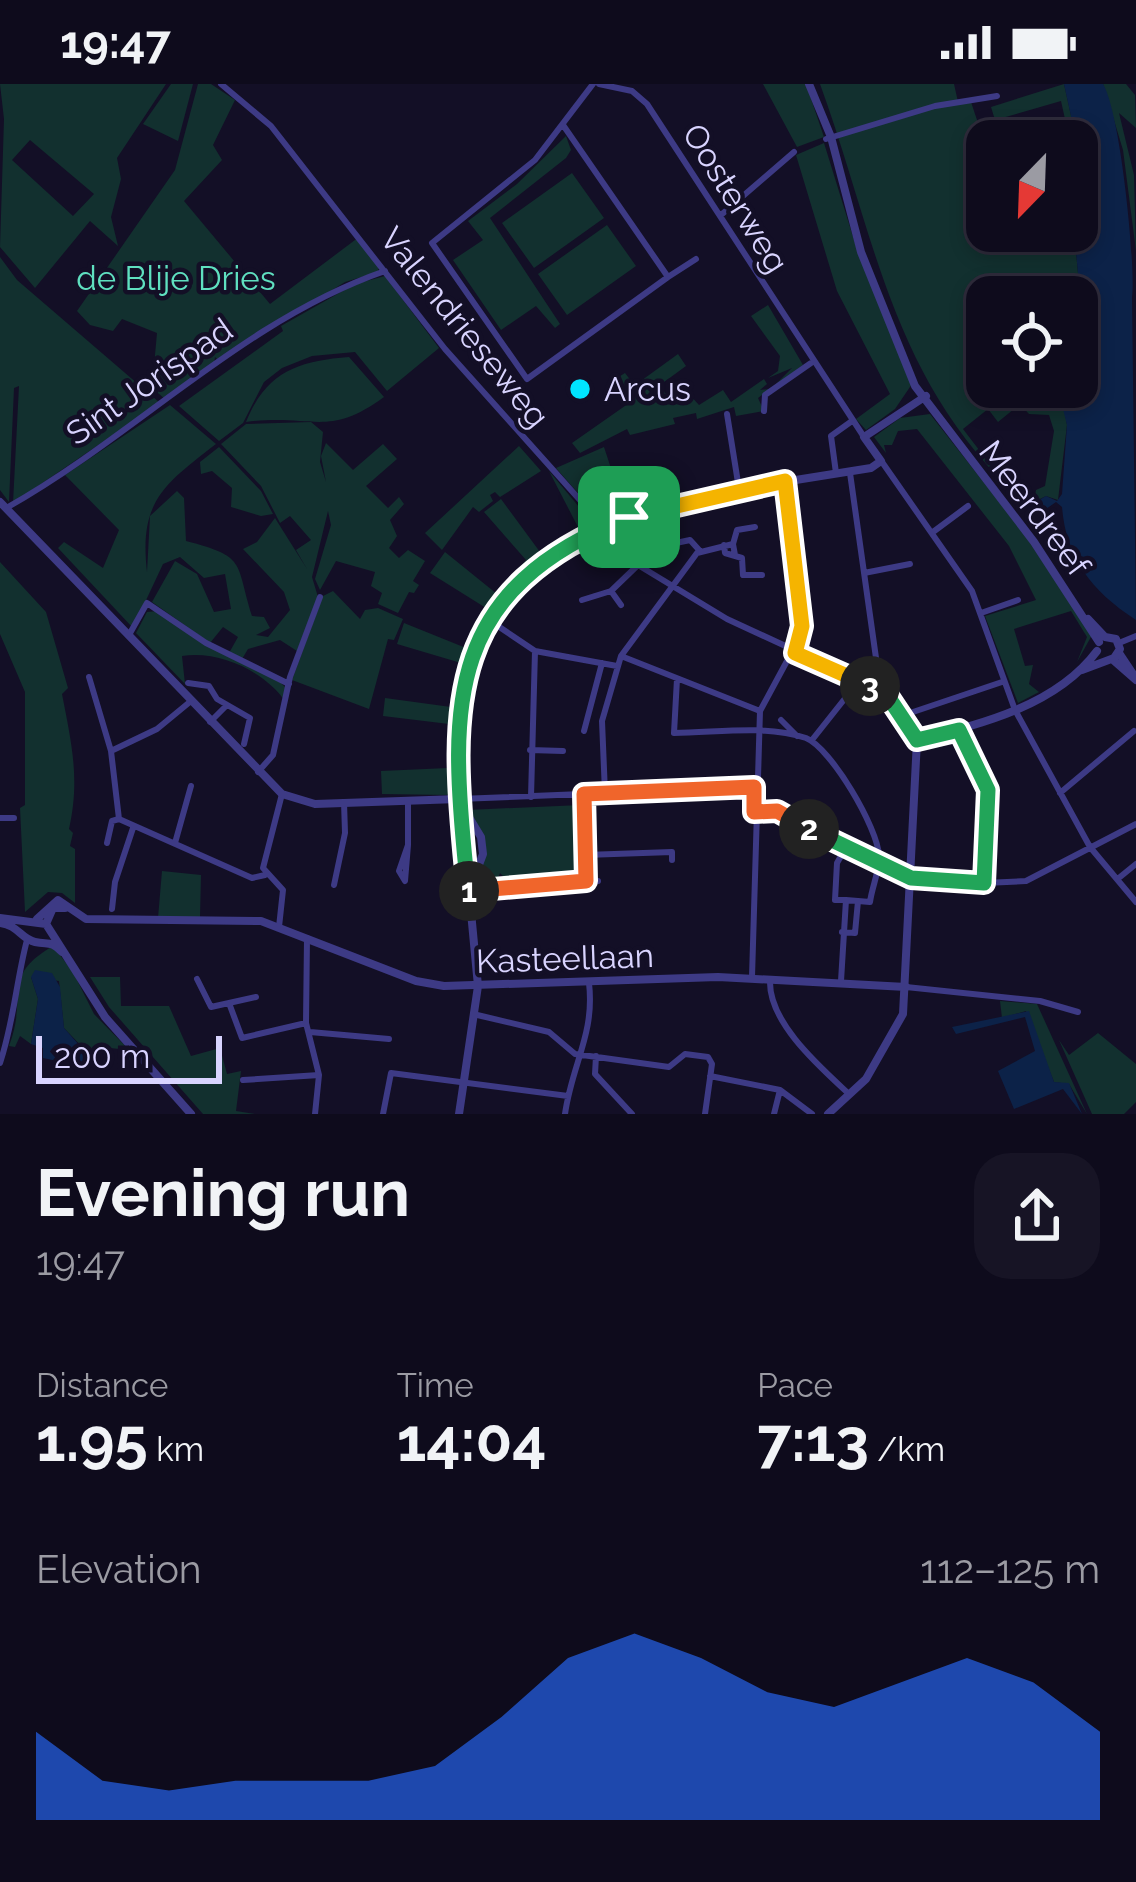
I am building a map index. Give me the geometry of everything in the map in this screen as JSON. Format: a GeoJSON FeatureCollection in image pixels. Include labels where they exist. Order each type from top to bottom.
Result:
{"type":"FeatureCollection","features":[{"type":"Feature","properties":{"kind":"street","name":"Valendrieseweg"},"geometry":{"type":"LineString","coordinates":[[221,84],[271,126],[445,349],[638,565],[672,589],[795,653],[885,692],[917,740]]}},
{"type":"Feature","properties":{"kind":"street"},"geometry":{"type":"LineString","coordinates":[[596,84],[525,170],[432,243],[527,379],[697,259]]}},
{"type":"Feature","properties":{"kind":"street","name":"Oosterweg"},"geometry":{"type":"LineString","coordinates":[[596,84],[632,92],[647,104],[811,363],[972,591],[1015,710],[1090,847],[1136,902]]}},
{"type":"Feature","properties":{"kind":"street","name":"Meerdreef"},"geometry":{"type":"LineString","coordinates":[[809,84],[862,252],[924,398],[1108,649],[1136,679]]}},
{"type":"Feature","properties":{"kind":"street"},"geometry":{"type":"LineString","coordinates":[[829,138],[935,106],[997,96]]}},
{"type":"Feature","properties":{"kind":"street"},"geometry":{"type":"LineString","coordinates":[[563,125],[668,277]]}},
{"type":"Feature","properties":{"kind":"street"},"geometry":{"type":"LineString","coordinates":[[721,215],[794,152]]}},
{"type":"Feature","properties":{"kind":"street","name":"Sint Jorispad"},"geometry":{"type":"LineString","coordinates":[[3,502],[255,336],[352,282],[386,270]]}},
{"type":"Feature","properties":{"kind":"street"},"geometry":{"type":"LineString","coordinates":[[764,411],[765,395],[811,363]]}},
{"type":"Feature","properties":{"kind":"street"},"geometry":{"type":"LineString","coordinates":[[864,437],[924,398]]}},
{"type":"Feature","properties":{"kind":"street"},"geometry":{"type":"LineString","coordinates":[[727,413],[739,489]]}},
{"type":"Feature","properties":{"kind":"street"},"geometry":{"type":"LineString","coordinates":[[836,474],[831,436],[852,421]]}},
{"type":"Feature","properties":{"kind":"street"},"geometry":{"type":"LineString","coordinates":[[459,1114],[478,986],[470,894],[482,841],[458,799],[460,708],[469,667],[489,620],[533,569],[603,527],[739,489],[850,472],[881,461]]}},
{"type":"Feature","properties":{"kind":"street"},"geometry":{"type":"LineString","coordinates":[[850,472],[877,664],[870,686]]}},
{"type":"Feature","properties":{"kind":"street"},"geometry":{"type":"LineString","coordinates":[[752,977],[754,787],[760,711],[795,653],[802,626],[785,481]]}},
{"type":"Feature","properties":{"kind":"street"},"geometry":{"type":"LineString","coordinates":[[3,502],[258,772],[282,794],[301,802],[754,787]]}},
{"type":"Feature","properties":{"kind":"street"},"geometry":{"type":"LineString","coordinates":[[933,532],[968,506]]}},
{"type":"Feature","properties":{"kind":"street"},"geometry":{"type":"LineString","coordinates":[[605,793],[603,716],[621,656],[700,551],[729,544],[737,530],[755,526]]}},
{"type":"Feature","properties":{"kind":"street"},"geometry":{"type":"LineString","coordinates":[[676,543],[691,540],[700,551]]}},
{"type":"Feature","properties":{"kind":"street"},"geometry":{"type":"LineString","coordinates":[[729,544],[742,558],[747,577],[762,575]]}},
{"type":"Feature","properties":{"kind":"street"},"geometry":{"type":"LineString","coordinates":[[864,573],[910,564]]}},
{"type":"Feature","properties":{"kind":"street"},"geometry":{"type":"LineString","coordinates":[[582,600],[611,591],[638,565]]}},
{"type":"Feature","properties":{"kind":"street"},"geometry":{"type":"LineString","coordinates":[[611,591],[621,604]]}},
{"type":"Feature","properties":{"kind":"street"},"geometry":{"type":"LineString","coordinates":[[258,772],[273,755],[289,684],[320,597]]}},
{"type":"Feature","properties":{"kind":"street"},"geometry":{"type":"LineString","coordinates":[[980,614],[1018,600]]}},
{"type":"Feature","properties":{"kind":"street"},"geometry":{"type":"LineString","coordinates":[[129,635],[148,603],[206,643],[289,684]]}},
{"type":"Feature","properties":{"kind":"street"},"geometry":{"type":"LineString","coordinates":[[489,620],[535,651],[617,666]]}},
{"type":"Feature","properties":{"kind":"street"},"geometry":{"type":"LineString","coordinates":[[828,1114],[866,1079],[897,1028],[906,987],[917,740],[1015,710],[1136,636]]}},
{"type":"Feature","properties":{"kind":"street"},"geometry":{"type":"LineString","coordinates":[[530,798],[535,651]]}},
{"type":"Feature","properties":{"kind":"street"},"geometry":{"type":"LineString","coordinates":[[621,656],[760,711]]}},
{"type":"Feature","properties":{"kind":"street"},"geometry":{"type":"LineString","coordinates":[[584,731],[602,663]]}},
{"type":"Feature","properties":{"kind":"street"},"geometry":{"type":"LineString","coordinates":[[88,677],[111,751],[119,819]]}},
{"type":"Feature","properties":{"kind":"street"},"geometry":{"type":"LineString","coordinates":[[677,679],[674,733],[797,736],[812,740],[832,758],[863,813],[879,854],[870,902],[835,900],[837,863],[845,849]]}},
{"type":"Feature","properties":{"kind":"street"},"geometry":{"type":"LineString","coordinates":[[188,682],[209,686],[227,705],[250,718],[244,743]]}},
{"type":"Feature","properties":{"kind":"street"},"geometry":{"type":"LineString","coordinates":[[812,740],[858,682]]}},
{"type":"Feature","properties":{"kind":"street"},"geometry":{"type":"LineString","coordinates":[[910,713],[1002,682]]}},
{"type":"Feature","properties":{"kind":"street"},"geometry":{"type":"LineString","coordinates":[[111,751],[157,729],[190,700]]}},
{"type":"Feature","properties":{"kind":"street"},"geometry":{"type":"LineString","coordinates":[[210,722],[227,705]]}},
{"type":"Feature","properties":{"kind":"street"},"geometry":{"type":"LineString","coordinates":[[589,713],[603,716]]}},
{"type":"Feature","properties":{"kind":"street"},"geometry":{"type":"LineString","coordinates":[[781,720],[797,736]]}},
{"type":"Feature","properties":{"kind":"street"},"geometry":{"type":"LineString","coordinates":[[959,730],[988,790],[984,883]]}},
{"type":"Feature","properties":{"kind":"street"},"geometry":{"type":"LineString","coordinates":[[1060,793],[1134,731]]}},
{"type":"Feature","properties":{"kind":"street"},"geometry":{"type":"LineString","coordinates":[[529,750],[563,752]]}},
{"type":"Feature","properties":{"kind":"street"},"geometry":{"type":"LineString","coordinates":[[175,843],[191,786]]}},
{"type":"Feature","properties":{"kind":"street"},"geometry":{"type":"LineString","coordinates":[[265,875],[282,794]]}},
{"type":"Feature","properties":{"kind":"street"},"geometry":{"type":"LineString","coordinates":[[584,794],[586,881]]}},
{"type":"Feature","properties":{"kind":"street"},"geometry":{"type":"LineString","coordinates":[[408,800],[409,875],[405,881],[400,864],[408,845]]}},
{"type":"Feature","properties":{"kind":"street"},"geometry":{"type":"LineString","coordinates":[[334,885],[345,833],[344,802]]}},
{"type":"Feature","properties":{"kind":"street"},"geometry":{"type":"LineString","coordinates":[[754,812],[777,811],[911,878],[984,883],[1031,878],[1136,824]]}},
{"type":"Feature","properties":{"kind":"street"},"geometry":{"type":"LineString","coordinates":[[464,813],[466,870],[475,876]]}},
{"type":"Feature","properties":{"kind":"street"},"geometry":{"type":"LineString","coordinates":[[0,818],[14,818]]}},
{"type":"Feature","properties":{"kind":"street"},"geometry":{"type":"LineString","coordinates":[[107,843],[112,821],[119,819],[252,878],[265,875]]}},
{"type":"Feature","properties":{"kind":"street"},"geometry":{"type":"LineString","coordinates":[[112,909],[115,882],[133,827]]}},
{"type":"Feature","properties":{"kind":"street"},"geometry":{"type":"LineString","coordinates":[[585,855],[672,852],[672,860]]}},
{"type":"Feature","properties":{"kind":"street"},"geometry":{"type":"LineString","coordinates":[[1119,877],[1136,864]]}},
{"type":"Feature","properties":{"kind":"street"},"geometry":{"type":"LineString","coordinates":[[265,875],[284,890],[279,927]]}},
{"type":"Feature","properties":{"kind":"street"},"geometry":{"type":"LineString","coordinates":[[470,894],[598,880]]}},
{"type":"Feature","properties":{"kind":"street"},"geometry":{"type":"LineString","coordinates":[[841,981],[846,900]]}},
{"type":"Feature","properties":{"kind":"street"},"geometry":{"type":"LineString","coordinates":[[842,932],[855,933],[857,901]]}},
{"type":"Feature","properties":{"kind":"street","name":"Kasteellaan"},"geometry":{"type":"LineString","coordinates":[[36,927],[53,908],[66,908],[93,920],[243,919],[279,927],[416,981],[478,986],[770,977],[1025,999],[1078,1012]]}},
{"type":"Feature","properties":{"kind":"street"},"geometry":{"type":"LineString","coordinates":[[0,921],[36,927],[74,968],[105,1017],[191,1114]]}},
{"type":"Feature","properties":{"kind":"street"},"geometry":{"type":"LineString","coordinates":[[36,927],[41,941],[74,968]]}},
{"type":"Feature","properties":{"kind":"street"},"geometry":{"type":"LineString","coordinates":[[36,927],[41,941]]}},
{"type":"Feature","properties":{"kind":"street"},"geometry":{"type":"LineString","coordinates":[[0,1063],[16,1019],[20,964],[36,927]]}},
{"type":"Feature","properties":{"kind":"street"},"geometry":{"type":"LineString","coordinates":[[307,938],[308,1028],[319,1075],[315,1114]]}},
{"type":"Feature","properties":{"kind":"street"},"geometry":{"type":"LineString","coordinates":[[20,964],[41,941]]}},
{"type":"Feature","properties":{"kind":"street"},"geometry":{"type":"LineString","coordinates":[[770,977],[771,1002],[821,1069],[849,1094]]}},
{"type":"Feature","properties":{"kind":"street"},"geometry":{"type":"LineString","coordinates":[[197,979],[207,1006],[256,997]]}},
{"type":"Feature","properties":{"kind":"street"},"geometry":{"type":"LineString","coordinates":[[565,1114],[592,1022],[589,983]]}},
{"type":"Feature","properties":{"kind":"street"},"geometry":{"type":"LineString","coordinates":[[229,1003],[242,1038],[308,1028],[389,1040]]}},
{"type":"Feature","properties":{"kind":"street"},"geometry":{"type":"LineString","coordinates":[[473,1014],[549,1032],[580,1054],[669,1067],[686,1054],[705,1057],[712,1062],[705,1114]]}},
{"type":"Feature","properties":{"kind":"street"},"geometry":{"type":"LineString","coordinates":[[596,1056],[595,1074],[632,1114]]}},
{"type":"Feature","properties":{"kind":"street"},"geometry":{"type":"LineString","coordinates":[[383,1114],[391,1072],[568,1096]]}},
{"type":"Feature","properties":{"kind":"street"},"geometry":{"type":"LineString","coordinates":[[243,1080],[319,1075]]}},
{"type":"Feature","properties":{"kind":"street"},"geometry":{"type":"LineString","coordinates":[[710,1076],[780,1090],[812,1114]]}},
{"type":"Feature","properties":{"kind":"street"},"geometry":{"type":"LineString","coordinates":[[774,1114],[780,1090]]}},
{"type":"Feature","properties":{"kind":"green space"},"geometry":{"type":"Polygon","coordinates":[[[0,84],[166,84],[117,158],[121,179],[111,217],[118,246],[90,221],[35,288],[0,247],[4,119],[0,84]],[[30,140],[12,160],[73,216],[94,194],[30,140]]]}},
{"type":"Feature","properties":{"kind":"green space"},"geometry":{"type":"Polygon","coordinates":[[[171,84],[193,84],[178,141],[143,124],[171,84]]]}},
{"type":"Feature","properties":{"kind":"green space","name":"de Blije Dries"},"geometry":{"type":"Polygon","coordinates":[[[198,84],[211,84],[235,100],[213,145],[222,160],[184,201],[270,304],[359,237],[379,264],[378,272],[345,282],[219,361],[215,357],[214,364],[165,399],[152,388],[157,333],[122,319],[113,331],[90,325],[77,311],[175,170],[198,84]]]}},
{"type":"Feature","properties":{"kind":"green space"},"geometry":{"type":"Polygon","coordinates":[[[763,84],[806,84],[824,137],[797,147],[763,84]]]}},
{"type":"Feature","properties":{"kind":"green space"},"geometry":{"type":"Polygon","coordinates":[[[820,84],[954,84],[958,102],[971,102],[977,120],[966,120],[966,252],[1076,252],[1078,276],[966,276],[966,408],[1015,408],[998,422],[988,409],[963,429],[996,472],[1002,472],[1000,479],[932,389],[888,292],[820,84]]]}},
{"type":"Feature","properties":{"kind":"green space"},"geometry":{"type":"Polygon","coordinates":[[[1064,84],[1072,120],[1065,120],[1061,101],[995,120],[991,107],[1064,84]]]}},
{"type":"Feature","properties":{"kind":"green space"},"geometry":{"type":"Polygon","coordinates":[[[1103,84],[1126,84],[1135,95],[1136,128],[1119,113],[1134,175],[1136,251],[1123,150],[1103,84]]]}},
{"type":"Feature","properties":{"kind":"green space"},"geometry":{"type":"Polygon","coordinates":[[[566,136],[571,150],[566,158],[490,218],[560,324],[555,328],[536,306],[501,330],[453,260],[483,240],[468,221],[517,184],[566,136]]]}},
{"type":"Feature","properties":{"kind":"green space"},"geometry":{"type":"Polygon","coordinates":[[[824,143],[859,256],[912,384],[895,409],[866,430],[856,419],[890,394],[837,291],[796,155],[824,143]]]}},
{"type":"Feature","properties":{"kind":"green space"},"geometry":{"type":"Polygon","coordinates":[[[572,173],[604,218],[534,268],[502,223],[572,173]]]}},
{"type":"Feature","properties":{"kind":"green space"},"geometry":{"type":"Polygon","coordinates":[[[607,225],[636,266],[567,315],[538,274],[607,225]]]}},
{"type":"Feature","properties":{"kind":"green space"},"geometry":{"type":"Polygon","coordinates":[[[0,257],[17,280],[160,403],[13,503],[19,386],[14,388],[9,502],[0,490],[0,257]]]}},
{"type":"Feature","properties":{"kind":"green space"},"geometry":{"type":"Polygon","coordinates":[[[385,276],[439,348],[387,391],[355,352],[312,356],[282,368],[264,382],[243,423],[219,441],[179,406],[283,331],[281,326],[355,284],[385,276]]]}},
{"type":"Feature","properties":{"kind":"green space"},"geometry":{"type":"Polygon","coordinates":[[[768,305],[803,365],[773,387],[792,368],[768,378],[778,371],[780,356],[751,316],[768,305]]]}},
{"type":"Feature","properties":{"kind":"green space"},"geometry":{"type":"Polygon","coordinates":[[[678,354],[686,366],[660,385],[670,400],[686,391],[699,405],[723,390],[731,402],[764,379],[767,384],[760,390],[770,389],[758,398],[764,411],[736,416],[734,407],[697,419],[696,413],[673,418],[675,424],[630,435],[627,429],[580,453],[572,443],[632,401],[617,378],[625,373],[641,394],[638,383],[678,354]]]}},
{"type":"Feature","properties":{"kind":"green space"},"geometry":{"type":"Polygon","coordinates":[[[349,357],[384,397],[333,421],[246,422],[263,391],[286,372],[349,357]]]}},
{"type":"Feature","properties":{"kind":"green space"},"geometry":{"type":"Polygon","coordinates":[[[170,405],[216,444],[169,484],[150,516],[177,491],[184,498],[186,541],[220,552],[236,564],[252,616],[264,617],[270,628],[256,635],[268,637],[290,610],[284,592],[243,549],[257,542],[275,518],[307,569],[296,550],[311,540],[290,516],[280,523],[261,486],[221,444],[246,424],[311,422],[323,432],[320,462],[326,482],[321,456],[326,443],[353,470],[383,444],[397,459],[366,486],[388,508],[399,497],[404,504],[390,520],[397,536],[389,548],[399,558],[408,550],[425,561],[413,581],[419,585],[414,593],[409,592],[398,613],[378,604],[382,593],[371,586],[375,572],[336,561],[320,590],[315,579],[331,525],[328,511],[312,577],[318,597],[297,651],[280,640],[248,649],[242,659],[229,653],[238,637],[223,627],[210,643],[152,602],[175,561],[197,574],[214,612],[231,609],[225,574],[204,578],[180,557],[163,564],[133,628],[58,548],[64,542],[103,568],[119,530],[65,475],[170,405]],[[150,517],[145,548],[147,572],[150,517]]]}},
{"type":"Feature","properties":{"kind":"green space"},"geometry":{"type":"Polygon","coordinates":[[[1024,408],[1064,408],[1067,425],[1058,500],[1046,496],[1034,502],[1036,490],[1045,486],[1054,431],[1049,415],[1029,414],[1024,408]]]}},
{"type":"Feature","properties":{"kind":"green space"},"geometry":{"type":"Polygon","coordinates":[[[930,414],[1022,531],[1092,635],[1077,662],[1087,637],[1071,611],[1014,629],[1025,666],[1033,665],[1029,684],[1039,692],[1018,703],[985,616],[1036,600],[1009,546],[917,429],[898,431],[892,445],[884,445],[886,453],[874,437],[900,418],[930,414]]]}},
{"type":"Feature","properties":{"kind":"green space"},"geometry":{"type":"Polygon","coordinates":[[[519,446],[541,471],[500,497],[495,492],[490,495],[493,501],[479,512],[473,507],[442,550],[425,533],[519,446]]]}},
{"type":"Feature","properties":{"kind":"green space"},"geometry":{"type":"Polygon","coordinates":[[[219,447],[261,491],[273,514],[261,516],[231,507],[232,488],[212,471],[201,474],[200,462],[219,447]]]}},
{"type":"Feature","properties":{"kind":"green space"},"geometry":{"type":"Polygon","coordinates":[[[604,447],[624,508],[600,518],[556,468],[604,447]]]}},
{"type":"Feature","properties":{"kind":"green space"},"geometry":{"type":"Polygon","coordinates":[[[549,471],[595,526],[524,573],[498,601],[479,632],[456,703],[452,789],[447,795],[382,794],[381,771],[448,768],[449,724],[383,716],[385,698],[451,707],[461,663],[397,644],[404,623],[466,648],[486,608],[430,573],[445,552],[497,594],[526,560],[484,512],[501,499],[540,552],[579,529],[549,471]]]}},
{"type":"Feature","properties":{"kind":"green space"},"geometry":{"type":"Polygon","coordinates":[[[0,562],[46,612],[68,688],[62,694],[73,762],[69,829],[73,833],[70,846],[75,849],[75,903],[62,893],[48,892],[25,912],[20,808],[25,805],[25,692],[0,634],[0,562]]]}},
{"type":"Feature","properties":{"kind":"green space"},"geometry":{"type":"Polygon","coordinates":[[[333,591],[360,619],[365,610],[378,608],[403,619],[394,640],[388,639],[369,709],[292,680],[323,596],[333,591]]]}},
{"type":"Feature","properties":{"kind":"green space"},"geometry":{"type":"Polygon","coordinates":[[[158,611],[204,643],[279,681],[285,687],[285,701],[254,673],[212,657],[182,656],[185,684],[136,633],[147,612],[158,611]]]}},
{"type":"Feature","properties":{"kind":"green space"},"geometry":{"type":"Polygon","coordinates":[[[581,805],[581,880],[498,889],[505,878],[500,873],[494,889],[474,888],[484,848],[467,810],[581,805]]]}},
{"type":"Feature","properties":{"kind":"green space"},"geometry":{"type":"Polygon","coordinates":[[[162,871],[201,875],[200,917],[158,918],[162,871]]]}},
{"type":"Feature","properties":{"kind":"green space"},"geometry":{"type":"Polygon","coordinates":[[[53,946],[73,972],[94,1014],[138,1059],[133,1064],[120,1049],[99,1047],[98,1058],[86,1062],[86,1051],[64,1028],[59,981],[31,977],[38,999],[31,1044],[20,1036],[15,1047],[9,1046],[21,977],[53,946]]]}},
{"type":"Feature","properties":{"kind":"green space"},"geometry":{"type":"Polygon","coordinates":[[[90,977],[120,977],[121,1006],[169,1006],[191,1056],[220,1048],[227,1074],[241,1071],[236,1111],[255,1114],[203,1114],[109,1007],[90,977]]]}},
{"type":"Feature","properties":{"kind":"green space"},"geometry":{"type":"Polygon","coordinates":[[[1000,1001],[1037,1004],[1087,1114],[1069,1084],[1054,1082],[1026,1011],[1002,1018],[1000,1001]]]}},
{"type":"Feature","properties":{"kind":"green space"},"geometry":{"type":"Polygon","coordinates":[[[1098,1033],[1136,1064],[1136,1102],[1124,1114],[1092,1114],[1059,1040],[1069,1055],[1098,1033]]]}},
{"type":"Feature","properties":{"kind":"water"},"geometry":{"type":"Polygon","coordinates":[[[1064,84],[1103,84],[1116,126],[1126,191],[1133,281],[1136,620],[1083,571],[1069,542],[1062,507],[1056,502],[1046,509],[1034,503],[1046,496],[1057,501],[1062,494],[1067,425],[1063,408],[1098,408],[1098,276],[1078,276],[1076,252],[1098,252],[1098,120],[1072,120],[1064,84]]]}},
{"type":"Feature","properties":{"kind":"water"},"geometry":{"type":"Polygon","coordinates":[[[35,970],[52,973],[60,987],[64,1028],[88,1055],[81,1066],[43,1058],[43,1048],[31,1044],[38,999],[31,977],[35,970]]]}},
{"type":"Feature","properties":{"kind":"water"},"geometry":{"type":"Polygon","coordinates":[[[1029,1011],[1054,1082],[1069,1083],[1082,1114],[1063,1089],[1014,1109],[998,1071],[1035,1051],[1025,1017],[956,1034],[952,1027],[1029,1011]]]}},
{"type":"Feature","properties":{"kind":"place","name":"Arcus"},"geometry":{"type":"Point","coordinates":[580,389]}},
{"type":"Feature","properties":{"kind":"route"},"geometry":{"type":"LineString","coordinates":[[785,481],[802,626],[795,653],[885,692],[917,740],[959,730],[988,790],[984,883],[911,878],[777,811],[754,812],[754,787],[584,794],[586,881],[470,894],[475,876],[466,870],[456,746],[464,685],[481,635],[504,599],[533,569],[566,546],[629,517],[785,481]]}}]}
